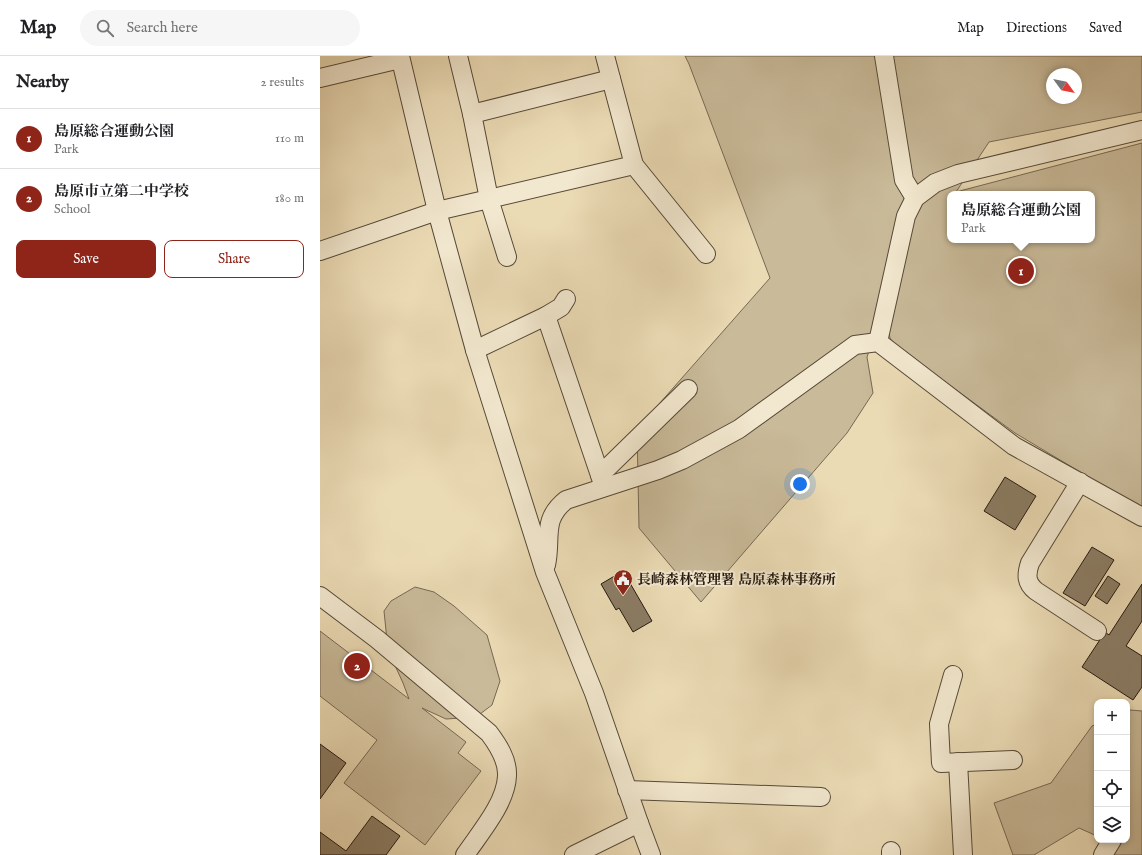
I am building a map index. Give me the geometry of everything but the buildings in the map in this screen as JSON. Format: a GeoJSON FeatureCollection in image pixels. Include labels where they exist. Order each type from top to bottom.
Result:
{"type":"FeatureCollection","features":[{"type":"Feature","properties":{"kind":"street"},"geometry":{"type":"LineString","coordinates":[[458,56],[472,114],[489,199],[507,258]]}},
{"type":"Feature","properties":{"kind":"street"},"geometry":{"type":"LineString","coordinates":[[605,56],[634,165],[706,254]]}},
{"type":"Feature","properties":{"kind":"street"},"geometry":{"type":"LineString","coordinates":[[884,56],[904,180],[915,198]]}},
{"type":"Feature","properties":{"kind":"street"},"geometry":{"type":"LineString","coordinates":[[320,78],[400,57],[437,211],[475,350],[544,572],[594,693],[651,855]]}},
{"type":"Feature","properties":{"kind":"street"},"geometry":{"type":"LineString","coordinates":[[472,114],[611,79]]}},
{"type":"Feature","properties":{"kind":"street"},"geometry":{"type":"LineString","coordinates":[[878,342],[906,216],[915,198],[935,183],[958,174],[1142,130]]}},
{"type":"Feature","properties":{"kind":"street"},"geometry":{"type":"LineString","coordinates":[[320,251],[437,211],[634,165]]}},
{"type":"Feature","properties":{"kind":"street"},"geometry":{"type":"LineString","coordinates":[[475,350],[546,316],[561,307],[566,299]]}},
{"type":"Feature","properties":{"kind":"street"},"geometry":{"type":"LineString","coordinates":[[546,316],[602,481]]}},
{"type":"Feature","properties":{"kind":"street"},"geometry":{"type":"LineString","coordinates":[[544,572],[548,558],[550,524],[552,516],[558,507],[566,500],[602,481],[658,470],[682,460],[739,429],[855,345],[878,342],[1014,446],[1142,517]]}},
{"type":"Feature","properties":{"kind":"street"},"geometry":{"type":"LineString","coordinates":[[602,481],[688,389]]}},
{"type":"Feature","properties":{"kind":"street"},"geometry":{"type":"LineString","coordinates":[[1080,482],[1030,563],[1027,571],[1027,577],[1028,583],[1036,591],[1097,631]]}},
{"type":"Feature","properties":{"kind":"street"},"geometry":{"type":"LineString","coordinates":[[320,596],[377,639],[489,733],[499,746],[504,759],[507,775],[504,792],[497,808],[465,855]]}},
{"type":"Feature","properties":{"kind":"street"},"geometry":{"type":"LineString","coordinates":[[953,674],[939,724],[941,763],[1013,760]]}},
{"type":"Feature","properties":{"kind":"street"},"geometry":{"type":"LineString","coordinates":[[958,762],[963,855]]}},
{"type":"Feature","properties":{"kind":"street"},"geometry":{"type":"LineString","coordinates":[[628,790],[821,797]]}},
{"type":"Feature","properties":{"kind":"street"},"geometry":{"type":"LineString","coordinates":[[574,855],[639,824]]}},
{"type":"Feature","properties":{"kind":"street"},"geometry":{"type":"LineString","coordinates":[[1103,855],[1110,843]]}},
{"type":"Feature","properties":{"kind":"shaded area"},"geometry":{"type":"Polygon","coordinates":[[[685,56],[1142,56],[1142,112],[989,142],[957,191],[947,191],[947,243],[1095,243],[1095,191],[960,191],[1142,143],[1142,509],[1015,433],[895,345],[890,338],[888,328],[888,297],[867,357],[873,393],[847,433],[701,602],[639,528],[637,429],[770,278],[685,56]]]}},
{"type":"Feature","properties":{"kind":"shaded area"},"geometry":{"type":"Polygon","coordinates":[[[415,587],[434,592],[454,606],[487,635],[500,681],[492,705],[476,717],[446,719],[422,708],[466,742],[458,753],[481,771],[425,845],[344,783],[377,740],[320,696],[320,631],[409,699],[388,650],[384,611],[391,601],[415,587]]]}},
{"type":"Feature","properties":{"kind":"shaded area"},"geometry":{"type":"Polygon","coordinates":[[[1130,710],[1142,711],[1142,855],[1106,855],[1105,843],[1130,843],[1130,710]]]}},
{"type":"Feature","properties":{"kind":"shaded area"},"geometry":{"type":"Polygon","coordinates":[[[1094,725],[1094,835],[1079,828],[1034,855],[1013,855],[994,803],[1051,783],[1094,725]]]}},
{"type":"Feature","properties":{"kind":"place","name":"島原総合運動公園"},"geometry":{"type":"Point","coordinates":[1021,271]}},
{"type":"Feature","properties":{"kind":"place","name":"長崎森林管理署 島原森林事務所"},"geometry":{"type":"Point","coordinates":[623,596]}},
{"type":"Feature","properties":{"kind":"place","name":"島原市立第二中学校"},"geometry":{"type":"Point","coordinates":[357,666]}}]}
